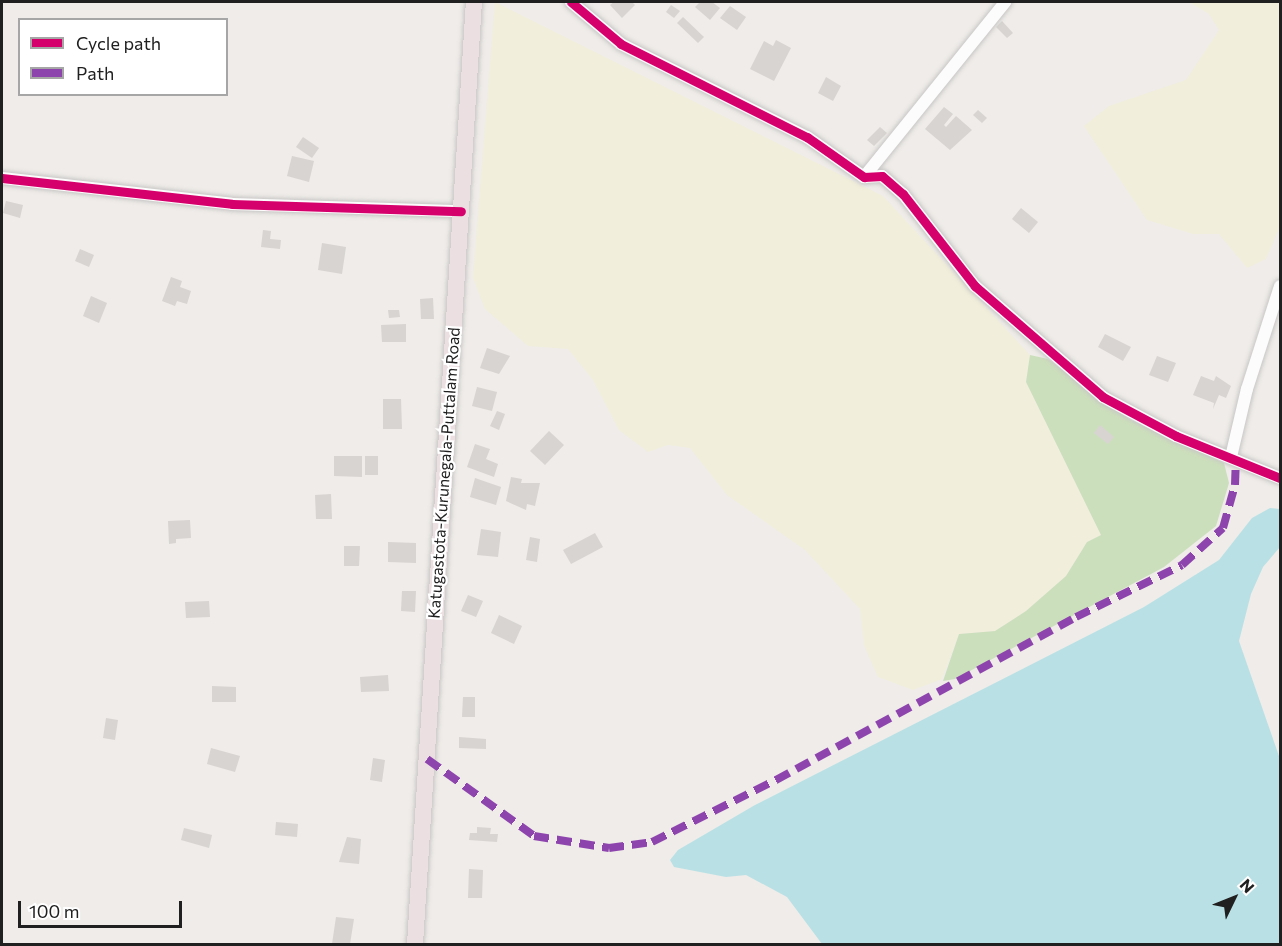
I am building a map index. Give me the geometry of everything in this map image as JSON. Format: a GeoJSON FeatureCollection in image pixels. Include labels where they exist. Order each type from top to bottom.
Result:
{"type":"FeatureCollection","features":[{"type":"Feature","properties":{"kind":"highway","name":"Katugastota-Kurunegala-Puttalam Road"},"geometry":{"type":"LineString","coordinates":[[415,945],[474,2]]}},
{"type":"Feature","properties":{"kind":"street"},"geometry":{"type":"LineString","coordinates":[[573,2],[621,44],[807,137],[864,177],[882,177],[903,194],[975,286],[1102,397],[1176,436],[1281,478]]}},
{"type":"Feature","properties":{"kind":"street"},"geometry":{"type":"LineString","coordinates":[[864,177],[1005,2]]}},
{"type":"Feature","properties":{"kind":"street"},"geometry":{"type":"LineString","coordinates":[[2,178],[232,204],[461,211]]}},
{"type":"Feature","properties":{"kind":"street"},"geometry":{"type":"LineString","coordinates":[[1231,457],[1247,389],[1281,286]]}},
{"type":"Feature","properties":{"kind":"shaded area"},"geometry":{"type":"Polygon","coordinates":[[[495,2],[883,196],[1030,355],[1026,382],[1101,535],[1087,542],[1066,576],[1026,611],[995,631],[959,634],[942,679],[913,690],[878,677],[864,645],[860,609],[805,550],[727,495],[690,448],[668,445],[648,452],[619,430],[593,380],[568,349],[528,346],[485,309],[473,278],[495,2]]]}},
{"type":"Feature","properties":{"kind":"shaded area"},"geometry":{"type":"Polygon","coordinates":[[[1189,2],[1280,2],[1280,226],[1266,259],[1247,268],[1219,234],[1193,234],[1147,220],[1084,126],[1109,106],[1186,80],[1219,30],[1209,14],[1189,2]]]}},
{"type":"Feature","properties":{"kind":"green space"},"geometry":{"type":"Polygon","coordinates":[[[1030,355],[1048,359],[1129,419],[1224,463],[1229,483],[1216,526],[1164,567],[955,679],[943,681],[959,634],[995,631],[1026,611],[1066,576],[1087,542],[1101,535],[1026,382],[1030,355]]]}},
{"type":"Feature","properties":{"kind":"water"},"geometry":{"type":"Polygon","coordinates":[[[1270,508],[1280,509],[1280,547],[1263,567],[1251,594],[1239,641],[1280,759],[1280,944],[822,944],[787,897],[746,875],[726,877],[674,867],[670,860],[678,850],[755,805],[1144,607],[1219,560],[1252,518],[1270,508]]]}},
{"type":"Feature","properties":{"kind":"building"},"geometry":{"type":"Polygon","coordinates":[[[614,2],[632,2],[635,5],[622,18],[610,5],[614,2]]]}},
{"type":"Feature","properties":{"kind":"building"},"geometry":{"type":"Polygon","coordinates":[[[700,2],[712,2],[720,8],[710,20],[695,7],[700,2]]]}},
{"type":"Feature","properties":{"kind":"building"},"geometry":{"type":"Polygon","coordinates":[[[671,5],[680,11],[674,18],[666,12],[671,5]]]}},
{"type":"Feature","properties":{"kind":"building"},"geometry":{"type":"Polygon","coordinates":[[[730,6],[746,17],[737,30],[720,18],[730,6]]]}},
{"type":"Feature","properties":{"kind":"building"},"geometry":{"type":"Polygon","coordinates":[[[683,17],[704,37],[698,43],[677,23],[683,17]]]}},
{"type":"Feature","properties":{"kind":"building"},"geometry":{"type":"Polygon","coordinates":[[[1002,21],[1013,33],[1007,38],[996,27],[1002,21]]]}},
{"type":"Feature","properties":{"kind":"building"},"geometry":{"type":"Polygon","coordinates":[[[776,40],[791,48],[774,81],[750,69],[764,41],[773,46],[776,40]]]}},
{"type":"Feature","properties":{"kind":"building"},"geometry":{"type":"Polygon","coordinates":[[[826,77],[841,86],[833,101],[818,93],[826,77]]]}},
{"type":"Feature","properties":{"kind":"building"},"geometry":{"type":"Polygon","coordinates":[[[944,107],[953,114],[944,125],[946,127],[956,116],[972,130],[950,150],[925,129],[944,107]]]}},
{"type":"Feature","properties":{"kind":"building"},"geometry":{"type":"Polygon","coordinates":[[[978,110],[987,118],[982,123],[973,115],[978,110]]]}},
{"type":"Feature","properties":{"kind":"building"},"geometry":{"type":"Polygon","coordinates":[[[880,127],[887,133],[874,146],[867,140],[880,127]]]}},
{"type":"Feature","properties":{"kind":"building"},"geometry":{"type":"Polygon","coordinates":[[[303,137],[319,148],[312,158],[296,147],[303,137]]]}},
{"type":"Feature","properties":{"kind":"building"},"geometry":{"type":"Polygon","coordinates":[[[292,156],[314,161],[309,182],[287,176],[292,156]]]}},
{"type":"Feature","properties":{"kind":"building"},"geometry":{"type":"Polygon","coordinates":[[[6,201],[23,205],[20,218],[3,213],[6,201]]]}},
{"type":"Feature","properties":{"kind":"building"},"geometry":{"type":"Polygon","coordinates":[[[1021,208],[1038,222],[1029,233],[1012,219],[1021,208]]]}},
{"type":"Feature","properties":{"kind":"building"},"geometry":{"type":"Polygon","coordinates":[[[263,230],[271,231],[270,239],[281,240],[280,249],[261,247],[263,230]]]}},
{"type":"Feature","properties":{"kind":"building"},"geometry":{"type":"Polygon","coordinates":[[[322,243],[346,247],[342,274],[318,270],[322,243]]]}},
{"type":"Feature","properties":{"kind":"building"},"geometry":{"type":"Polygon","coordinates":[[[80,249],[94,255],[89,267],[75,261],[80,249]]]}},
{"type":"Feature","properties":{"kind":"building"},"geometry":{"type":"Polygon","coordinates":[[[171,277],[182,281],[180,287],[191,291],[187,304],[177,301],[175,306],[162,301],[171,277]]]}},
{"type":"Feature","properties":{"kind":"building"},"geometry":{"type":"Polygon","coordinates":[[[91,296],[107,303],[99,323],[83,316],[91,296]]]}},
{"type":"Feature","properties":{"kind":"building"},"geometry":{"type":"Polygon","coordinates":[[[433,298],[434,319],[421,319],[420,299],[433,298]]]}},
{"type":"Feature","properties":{"kind":"building"},"geometry":{"type":"Polygon","coordinates":[[[388,310],[399,310],[400,317],[389,318],[388,310]]]}},
{"type":"Feature","properties":{"kind":"building"},"geometry":{"type":"Polygon","coordinates":[[[406,324],[406,342],[382,342],[381,325],[406,324]]]}},
{"type":"Feature","properties":{"kind":"building"},"geometry":{"type":"Polygon","coordinates":[[[1105,334],[1131,347],[1123,361],[1098,347],[1105,334]]]}},
{"type":"Feature","properties":{"kind":"building"},"geometry":{"type":"Polygon","coordinates":[[[487,348],[510,356],[499,374],[480,368],[487,348]]]}},
{"type":"Feature","properties":{"kind":"building"},"geometry":{"type":"Polygon","coordinates":[[[1157,356],[1176,363],[1168,382],[1149,375],[1157,356]]]}},
{"type":"Feature","properties":{"kind":"building"},"geometry":{"type":"Polygon","coordinates":[[[1201,376],[1214,381],[1216,376],[1231,386],[1226,398],[1219,395],[1213,409],[1214,403],[1193,395],[1201,376]]]}},
{"type":"Feature","properties":{"kind":"building"},"geometry":{"type":"Polygon","coordinates":[[[477,387],[497,392],[492,411],[472,406],[477,387]]]}},
{"type":"Feature","properties":{"kind":"building"},"geometry":{"type":"Polygon","coordinates":[[[383,399],[401,399],[402,429],[383,429],[383,399]]]}},
{"type":"Feature","properties":{"kind":"building"},"geometry":{"type":"Polygon","coordinates":[[[497,411],[505,414],[499,430],[490,426],[497,411]]]}},
{"type":"Feature","properties":{"kind":"building"},"geometry":{"type":"Polygon","coordinates":[[[1100,425],[1114,437],[1108,444],[1094,433],[1100,425]]]}},
{"type":"Feature","properties":{"kind":"building"},"geometry":{"type":"Polygon","coordinates":[[[549,431],[564,445],[545,465],[530,451],[549,431]]]}},
{"type":"Feature","properties":{"kind":"building"},"geometry":{"type":"Polygon","coordinates":[[[475,444],[490,449],[486,459],[498,464],[494,477],[467,467],[475,444]]]}},
{"type":"Feature","properties":{"kind":"building"},"geometry":{"type":"Polygon","coordinates":[[[334,456],[362,456],[362,477],[334,476],[334,456]]]}},
{"type":"Feature","properties":{"kind":"building"},"geometry":{"type":"Polygon","coordinates":[[[365,456],[378,456],[378,475],[365,475],[365,456]]]}},
{"type":"Feature","properties":{"kind":"building"},"geometry":{"type":"Polygon","coordinates":[[[511,477],[522,479],[521,483],[540,483],[535,506],[527,504],[526,510],[506,501],[511,477]]]}},
{"type":"Feature","properties":{"kind":"building"},"geometry":{"type":"Polygon","coordinates":[[[475,478],[501,487],[496,505],[470,497],[475,478]]]}},
{"type":"Feature","properties":{"kind":"building"},"geometry":{"type":"Polygon","coordinates":[[[331,494],[332,519],[316,519],[315,495],[331,494]]]}},
{"type":"Feature","properties":{"kind":"building"},"geometry":{"type":"Polygon","coordinates":[[[190,520],[191,538],[176,539],[176,543],[169,544],[168,521],[190,520]]]}},
{"type":"Feature","properties":{"kind":"building"},"geometry":{"type":"Polygon","coordinates":[[[481,529],[501,532],[498,557],[477,555],[481,529]]]}},
{"type":"Feature","properties":{"kind":"building"},"geometry":{"type":"Polygon","coordinates":[[[595,533],[603,547],[571,564],[563,550],[595,533]]]}},
{"type":"Feature","properties":{"kind":"building"},"geometry":{"type":"Polygon","coordinates":[[[530,537],[540,539],[537,562],[526,560],[530,537]]]}},
{"type":"Feature","properties":{"kind":"building"},"geometry":{"type":"Polygon","coordinates":[[[388,542],[416,543],[416,563],[388,562],[388,542]]]}},
{"type":"Feature","properties":{"kind":"building"},"geometry":{"type":"Polygon","coordinates":[[[344,546],[360,546],[359,566],[344,566],[344,546]]]}},
{"type":"Feature","properties":{"kind":"building"},"geometry":{"type":"Polygon","coordinates":[[[402,591],[416,591],[415,612],[401,611],[402,591]]]}},
{"type":"Feature","properties":{"kind":"building"},"geometry":{"type":"Polygon","coordinates":[[[468,595],[483,601],[476,617],[461,611],[468,595]]]}},
{"type":"Feature","properties":{"kind":"building"},"geometry":{"type":"Polygon","coordinates":[[[209,601],[210,617],[186,618],[185,602],[209,601]]]}},
{"type":"Feature","properties":{"kind":"building"},"geometry":{"type":"Polygon","coordinates":[[[499,615],[522,626],[514,644],[491,633],[499,615]]]}},
{"type":"Feature","properties":{"kind":"building"},"geometry":{"type":"Polygon","coordinates":[[[388,675],[389,691],[361,692],[360,677],[388,675]]]}},
{"type":"Feature","properties":{"kind":"building"},"geometry":{"type":"Polygon","coordinates":[[[212,686],[236,687],[236,702],[212,702],[212,686]]]}},
{"type":"Feature","properties":{"kind":"building"},"geometry":{"type":"Polygon","coordinates":[[[463,697],[475,697],[475,717],[462,717],[463,697]]]}},
{"type":"Feature","properties":{"kind":"building"},"geometry":{"type":"Polygon","coordinates":[[[106,718],[118,720],[115,740],[103,738],[106,718]]]}},
{"type":"Feature","properties":{"kind":"building"},"geometry":{"type":"Polygon","coordinates":[[[459,737],[486,739],[486,749],[459,748],[459,737]]]}},
{"type":"Feature","properties":{"kind":"building"},"geometry":{"type":"Polygon","coordinates":[[[211,748],[240,756],[235,772],[207,764],[211,748]]]}},
{"type":"Feature","properties":{"kind":"building"},"geometry":{"type":"Polygon","coordinates":[[[373,758],[385,760],[382,782],[370,780],[373,758]]]}},
{"type":"Feature","properties":{"kind":"building"},"geometry":{"type":"Polygon","coordinates":[[[276,822],[298,824],[297,837],[275,835],[276,822]]]}},
{"type":"Feature","properties":{"kind":"building"},"geometry":{"type":"Polygon","coordinates":[[[477,827],[491,828],[490,834],[498,834],[497,842],[469,840],[470,833],[477,833],[477,827]]]}},
{"type":"Feature","properties":{"kind":"building"},"geometry":{"type":"Polygon","coordinates":[[[184,828],[212,835],[209,848],[181,840],[184,828]]]}},
{"type":"Feature","properties":{"kind":"building"},"geometry":{"type":"Polygon","coordinates":[[[347,837],[361,839],[359,864],[339,862],[347,837]]]}},
{"type":"Feature","properties":{"kind":"building"},"geometry":{"type":"Polygon","coordinates":[[[469,869],[483,870],[482,898],[468,898],[469,869]]]}},
{"type":"Feature","properties":{"kind":"building"},"geometry":{"type":"Polygon","coordinates":[[[336,917],[354,919],[350,944],[332,944],[336,917]]]}},
{"type":"Feature","properties":{"kind":"marked path"},"geometry":{"type":"LineString","coordinates":[[427,759],[534,836],[609,848],[652,842],[776,780],[1076,617],[1182,565],[1223,528],[1235,485],[1236,459]]}},
{"type":"Feature","properties":{"kind":"cycle path"},"geometry":{"type":"LineString","coordinates":[[571,2],[621,44],[807,137],[864,177],[882,176],[903,194],[975,286],[1103,397],[1176,436],[1280,478]]}},
{"type":"Feature","properties":{"kind":"cycle path"},"geometry":{"type":"LineString","coordinates":[[2,178],[232,204],[461,211]]}}]}
